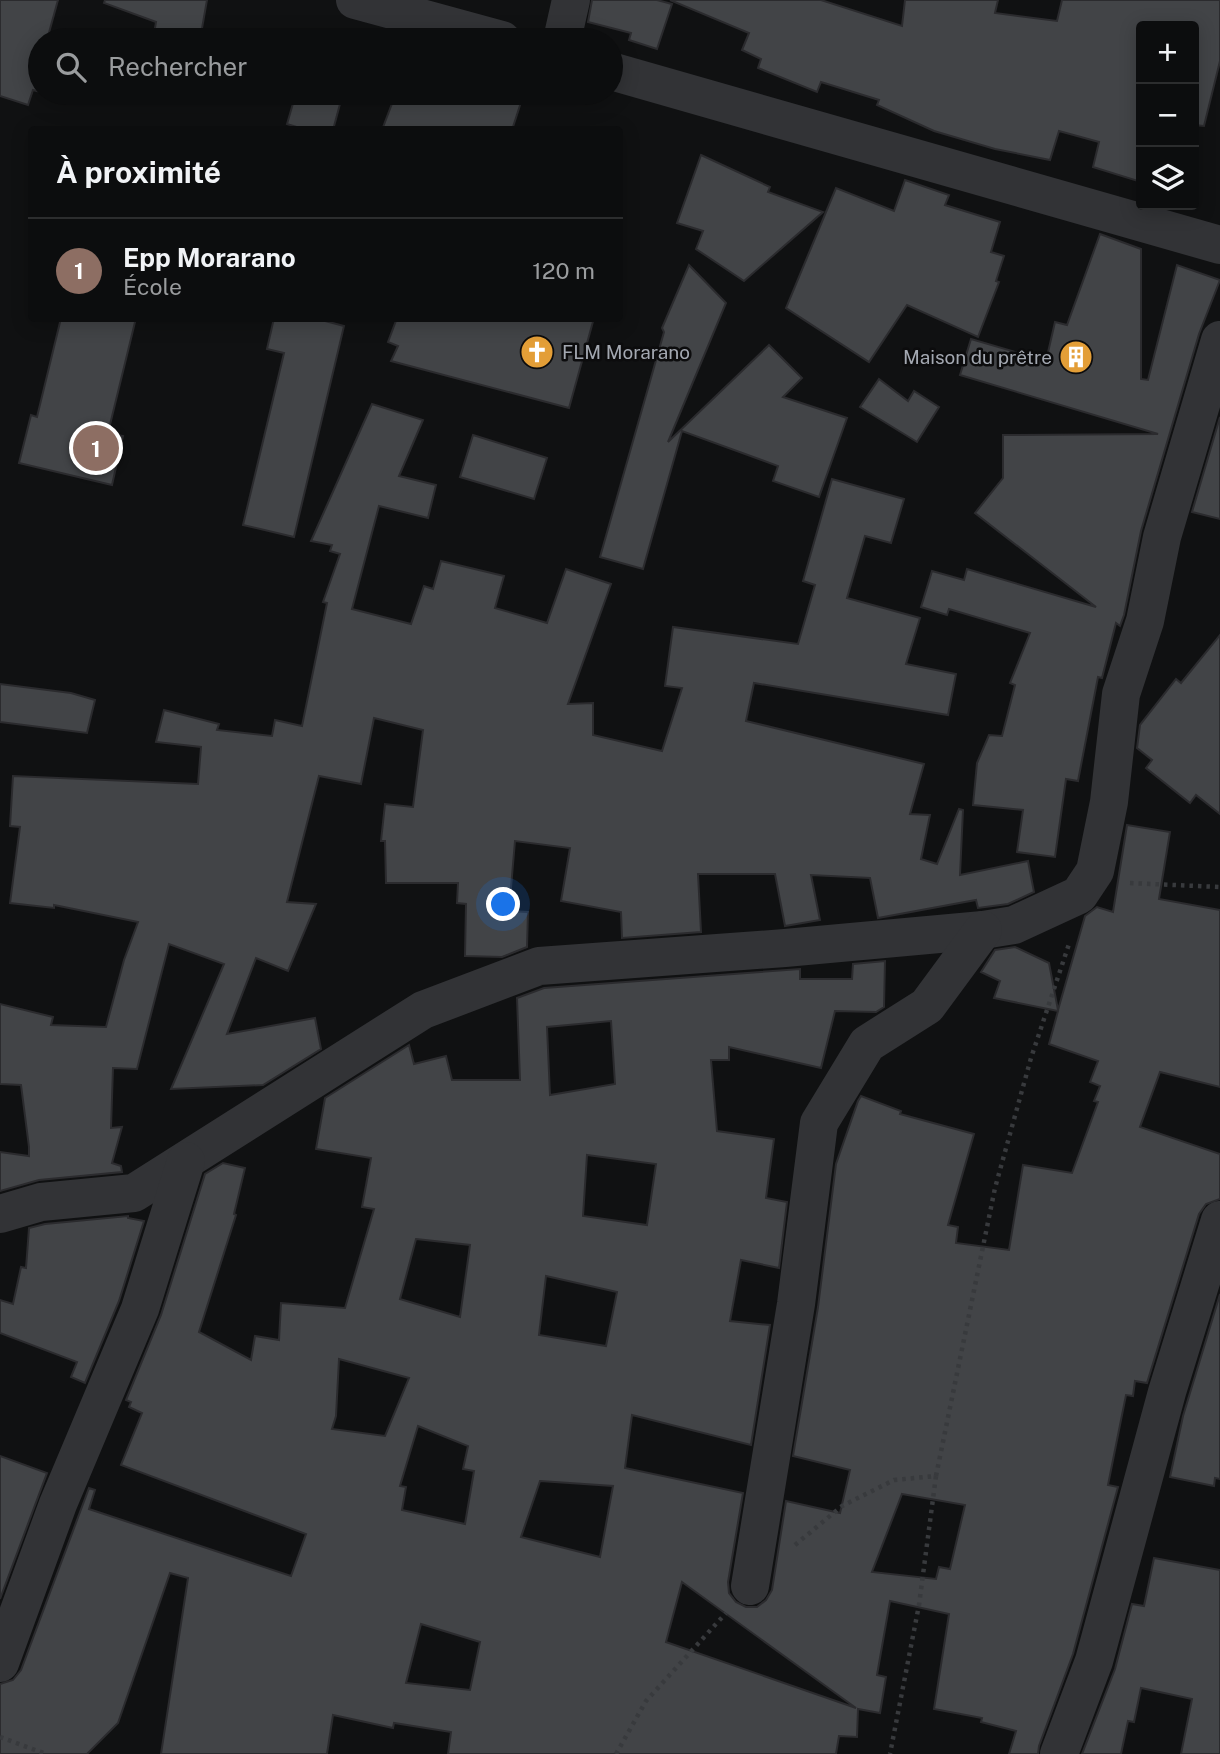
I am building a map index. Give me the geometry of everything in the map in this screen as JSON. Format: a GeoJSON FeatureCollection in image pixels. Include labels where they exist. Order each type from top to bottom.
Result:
{"type":"FeatureCollection","features":[{"type":"Feature","properties":{"kind":"street"},"geometry":{"type":"LineString","coordinates":[[355,0],[458,28]]}},
{"type":"Feature","properties":{"kind":"street"},"geometry":{"type":"LineString","coordinates":[[565,28],[571,0]]}},
{"type":"Feature","properties":{"kind":"street"},"geometry":{"type":"LineString","coordinates":[[623,74],[1220,245]]}},
{"type":"Feature","properties":{"kind":"street"},"geometry":{"type":"LineString","coordinates":[[0,1214],[41,1202],[134,1194],[423,1010],[539,966],[983,930],[1014,925],[1084,888],[1095,870],[1110,802],[1121,694],[1146,621],[1161,537],[1220,340]]}},
{"type":"Feature","properties":{"kind":"street"},"geometry":{"type":"LineString","coordinates":[[750,1586],[796,1304],[820,1123],[867,1044],[927,1006],[983,930]]}},
{"type":"Feature","properties":{"kind":"street"},"geometry":{"type":"LineString","coordinates":[[0,1662],[58,1504],[140,1309],[186,1161]]}},
{"type":"Feature","properties":{"kind":"street"},"geometry":{"type":"LineString","coordinates":[[1059,1754],[1094,1661],[1167,1392],[1220,1220]]}},
{"type":"Feature","properties":{"kind":"path"},"geometry":{"type":"LineString","coordinates":[[890,1754],[919,1605],[936,1476],[995,1188],[1031,1058],[1069,946],[1084,888],[1220,887]]}},
{"type":"Feature","properties":{"kind":"path"},"geometry":{"type":"LineString","coordinates":[[793,1546],[842,1506],[894,1480],[936,1476]]}},
{"type":"Feature","properties":{"kind":"path"},"geometry":{"type":"LineString","coordinates":[[616,1754],[646,1701],[750,1586]]}},
{"type":"Feature","properties":{"kind":"path"},"geometry":{"type":"LineString","coordinates":[[0,1737],[46,1754]]}},
{"type":"Feature","properties":{"kind":"building"},"geometry":{"type":"Polygon","coordinates":[[[0,0],[58,0],[50,28],[28,28],[28,105],[0,96],[0,0]]]}},
{"type":"Feature","properties":{"kind":"building"},"geometry":{"type":"Polygon","coordinates":[[[105,0],[207,0],[202,28],[155,28],[156,22],[104,3],[105,0]]]}},
{"type":"Feature","properties":{"kind":"building"},"geometry":{"type":"Polygon","coordinates":[[[592,0],[657,0],[672,4],[657,49],[629,40],[631,33],[623,31],[623,28],[588,22],[592,0]]]}},
{"type":"Feature","properties":{"kind":"building"},"geometry":{"type":"Polygon","coordinates":[[[670,0],[821,0],[902,26],[905,0],[998,0],[995,13],[1057,21],[1062,0],[1220,0],[1220,61],[1204,126],[1199,126],[1199,21],[1136,21],[1136,180],[1093,167],[1099,142],[1059,131],[1050,160],[995,149],[934,131],[877,105],[879,100],[821,82],[817,92],[758,68],[761,59],[742,50],[749,33],[670,0]]]}},
{"type":"Feature","properties":{"kind":"building"},"geometry":{"type":"Polygon","coordinates":[[[293,105],[340,105],[334,126],[287,124],[293,105]]]}},
{"type":"Feature","properties":{"kind":"building"},"geometry":{"type":"Polygon","coordinates":[[[391,105],[520,105],[513,126],[384,126],[391,105]]]}},
{"type":"Feature","properties":{"kind":"building"},"geometry":{"type":"Polygon","coordinates":[[[701,155],[770,187],[768,192],[823,212],[744,281],[696,249],[703,231],[677,223],[701,155]]]}},
{"type":"Feature","properties":{"kind":"building"},"geometry":{"type":"Polygon","coordinates":[[[905,180],[949,195],[945,205],[1000,222],[991,252],[1004,256],[996,281],[999,282],[978,337],[907,305],[869,362],[786,308],[836,188],[894,211],[905,180]]]}},
{"type":"Feature","properties":{"kind":"building"},"geometry":{"type":"Polygon","coordinates":[[[1100,234],[1141,249],[1141,379],[1148,380],[1177,265],[1220,280],[1199,334],[1141,531],[1124,615],[1120,626],[1116,623],[1102,678],[1098,677],[1078,781],[1066,779],[1055,857],[1017,852],[1023,810],[973,805],[977,763],[989,735],[1002,736],[1015,685],[1010,683],[1030,633],[949,609],[947,615],[921,607],[932,571],[964,580],[967,569],[1096,607],[975,513],[1003,478],[1003,435],[1158,434],[960,375],[971,339],[1046,361],[1055,322],[1067,325],[1100,234]]]}},
{"type":"Feature","properties":{"kind":"building"},"geometry":{"type":"Polygon","coordinates":[[[689,265],[726,303],[668,442],[769,345],[802,378],[783,397],[847,418],[819,497],[773,481],[778,466],[682,431],[643,569],[600,557],[664,332],[662,328],[689,265]]]}},
{"type":"Feature","properties":{"kind":"building"},"geometry":{"type":"Polygon","coordinates":[[[60,322],[135,322],[108,433],[123,436],[112,485],[19,463],[31,415],[37,417],[60,322]]]}},
{"type":"Feature","properties":{"kind":"building"},"geometry":{"type":"Polygon","coordinates":[[[273,322],[329,322],[344,326],[294,537],[243,525],[284,353],[267,349],[273,322]]]}},
{"type":"Feature","properties":{"kind":"building"},"geometry":{"type":"Polygon","coordinates":[[[396,322],[593,322],[569,408],[391,361],[398,346],[388,342],[396,322]]]}},
{"type":"Feature","properties":{"kind":"building"},"geometry":{"type":"Polygon","coordinates":[[[879,379],[908,401],[914,391],[939,407],[917,442],[860,407],[879,379]]]}},
{"type":"Feature","properties":{"kind":"building"},"geometry":{"type":"Polygon","coordinates":[[[372,404],[423,420],[399,476],[436,485],[428,518],[379,506],[352,609],[411,624],[424,586],[433,589],[441,561],[504,576],[495,608],[547,623],[566,569],[611,584],[568,704],[593,703],[593,735],[662,751],[682,688],[665,686],[673,627],[798,644],[815,585],[803,581],[832,479],[904,499],[891,543],[865,536],[847,598],[920,618],[906,664],[956,674],[948,715],[754,683],[746,721],[924,764],[910,814],[930,815],[921,859],[937,864],[959,809],[963,810],[960,875],[1028,861],[1034,892],[1008,904],[978,908],[976,900],[878,918],[870,878],[811,875],[820,920],[785,926],[775,874],[698,874],[701,932],[622,938],[621,912],[561,901],[570,848],[515,841],[509,911],[528,912],[527,947],[502,957],[465,956],[466,904],[457,903],[458,883],[386,883],[385,841],[381,841],[385,804],[413,807],[423,730],[374,718],[361,784],[319,776],[287,902],[316,904],[288,971],[256,958],[227,1034],[315,1018],[321,1049],[263,1085],[171,1089],[224,964],[169,944],[137,1069],[113,1068],[111,1128],[122,1127],[112,1163],[121,1166],[122,1172],[39,1180],[0,1191],[0,1152],[29,1156],[29,1147],[21,1085],[0,1084],[0,1004],[53,1017],[51,1025],[106,1027],[124,960],[138,922],[54,905],[54,908],[10,903],[20,827],[10,826],[13,776],[198,784],[201,747],[156,742],[164,710],[219,724],[217,730],[272,736],[275,720],[302,726],[327,603],[323,602],[340,554],[330,551],[332,545],[311,541],[372,404]]]}},
{"type":"Feature","properties":{"kind":"building"},"geometry":{"type":"Polygon","coordinates":[[[1220,417],[1220,519],[1192,512],[1220,417]]]}},
{"type":"Feature","properties":{"kind":"building"},"geometry":{"type":"Polygon","coordinates":[[[473,435],[547,458],[534,499],[460,477],[473,435]]]}},
{"type":"Feature","properties":{"kind":"building"},"geometry":{"type":"Polygon","coordinates":[[[1220,635],[1220,814],[1196,795],[1190,803],[1146,768],[1152,760],[1137,748],[1140,725],[1176,679],[1181,683],[1220,635]]]}},
{"type":"Feature","properties":{"kind":"building"},"geometry":{"type":"Polygon","coordinates":[[[0,684],[71,693],[95,700],[87,733],[0,722],[0,684]]]}},
{"type":"Feature","properties":{"kind":"building"},"geometry":{"type":"Polygon","coordinates":[[[1127,825],[1170,832],[1159,899],[1220,910],[1220,1087],[1160,1072],[1140,1127],[1220,1154],[1220,1199],[1206,1204],[1199,1214],[1147,1383],[1135,1381],[1133,1396],[1126,1395],[1108,1485],[1118,1487],[1073,1654],[1038,1754],[1009,1754],[1016,1731],[981,1722],[982,1718],[934,1709],[949,1614],[890,1601],[877,1675],[886,1677],[880,1713],[858,1709],[857,1737],[839,1736],[836,1754],[448,1754],[451,1732],[394,1723],[393,1728],[333,1715],[327,1754],[161,1754],[188,1578],[170,1573],[118,1723],[87,1754],[0,1754],[0,1684],[13,1680],[21,1670],[89,1488],[95,1490],[89,1509],[291,1576],[306,1534],[121,1465],[142,1413],[129,1407],[131,1402],[126,1400],[161,1315],[205,1174],[223,1163],[245,1168],[234,1214],[236,1215],[199,1332],[251,1360],[255,1336],[279,1340],[281,1303],[345,1308],[374,1209],[362,1207],[371,1158],[316,1149],[325,1098],[409,1045],[414,1064],[446,1056],[452,1080],[520,1080],[517,998],[544,988],[800,969],[800,979],[852,979],[853,964],[885,961],[884,1007],[876,1012],[835,1011],[821,1068],[729,1047],[729,1060],[711,1060],[717,1131],[774,1139],[766,1198],[787,1202],[779,1268],[741,1260],[730,1321],[770,1325],[751,1445],[632,1415],[625,1468],[743,1493],[728,1582],[729,1593],[736,1602],[746,1607],[757,1607],[766,1600],[772,1590],[786,1501],[840,1513],[850,1470],[793,1456],[818,1307],[836,1164],[858,1101],[861,1096],[901,1111],[900,1114],[974,1134],[948,1225],[958,1227],[956,1243],[1009,1250],[1023,1165],[1072,1173],[1098,1102],[1094,1101],[1100,1086],[1090,1082],[1098,1061],[1049,1044],[1058,1011],[994,998],[1000,981],[981,972],[995,950],[1015,947],[1049,963],[1058,1010],[1085,916],[1097,907],[1113,912],[1127,825]],[[611,1021],[547,1027],[550,1095],[615,1084],[611,1021]],[[587,1155],[583,1216],[647,1225],[656,1164],[587,1155]],[[416,1239],[400,1299],[460,1317],[470,1245],[416,1239]],[[546,1276],[539,1335],[606,1346],[617,1292],[546,1276]],[[339,1359],[336,1416],[332,1429],[385,1436],[409,1378],[339,1359]],[[418,1426],[400,1486],[406,1487],[402,1510],[465,1524],[474,1471],[463,1469],[468,1446],[418,1426]],[[540,1481],[521,1537],[600,1557],[613,1486],[540,1481]],[[902,1494],[872,1572],[936,1579],[939,1567],[950,1569],[965,1505],[902,1494]],[[682,1582],[666,1642],[856,1708],[682,1582]],[[421,1624],[406,1683],[470,1690],[480,1642],[421,1624]]]}},
{"type":"Feature","properties":{"kind":"building"},"geometry":{"type":"Polygon","coordinates":[[[128,1216],[144,1221],[119,1301],[85,1383],[71,1377],[77,1362],[0,1333],[0,1300],[13,1304],[21,1267],[26,1268],[29,1228],[128,1216]]]}},
{"type":"Feature","properties":{"kind":"building"},"geometry":{"type":"Polygon","coordinates":[[[1220,1294],[1220,1479],[1215,1478],[1214,1486],[1170,1477],[1183,1416],[1220,1294]]]}},
{"type":"Feature","properties":{"kind":"building"},"geometry":{"type":"Polygon","coordinates":[[[0,1456],[47,1473],[0,1599],[0,1456]]]}},
{"type":"Feature","properties":{"kind":"building"},"geometry":{"type":"Polygon","coordinates":[[[1154,1558],[1220,1570],[1220,1754],[1181,1754],[1192,1699],[1141,1688],[1134,1722],[1128,1721],[1121,1754],[1082,1754],[1115,1669],[1132,1604],[1144,1606],[1154,1558]]]}},
{"type":"Feature","properties":{"kind":"place","name":"FLM Morarano"},"geometry":{"type":"Point","coordinates":[537,352]}},
{"type":"Feature","properties":{"kind":"place","name":"Maison du prêtre"},"geometry":{"type":"Point","coordinates":[1076,357]}},
{"type":"Feature","properties":{"kind":"place","name":"Epp Morarano"},"geometry":{"type":"Point","coordinates":[96,448]}}]}
